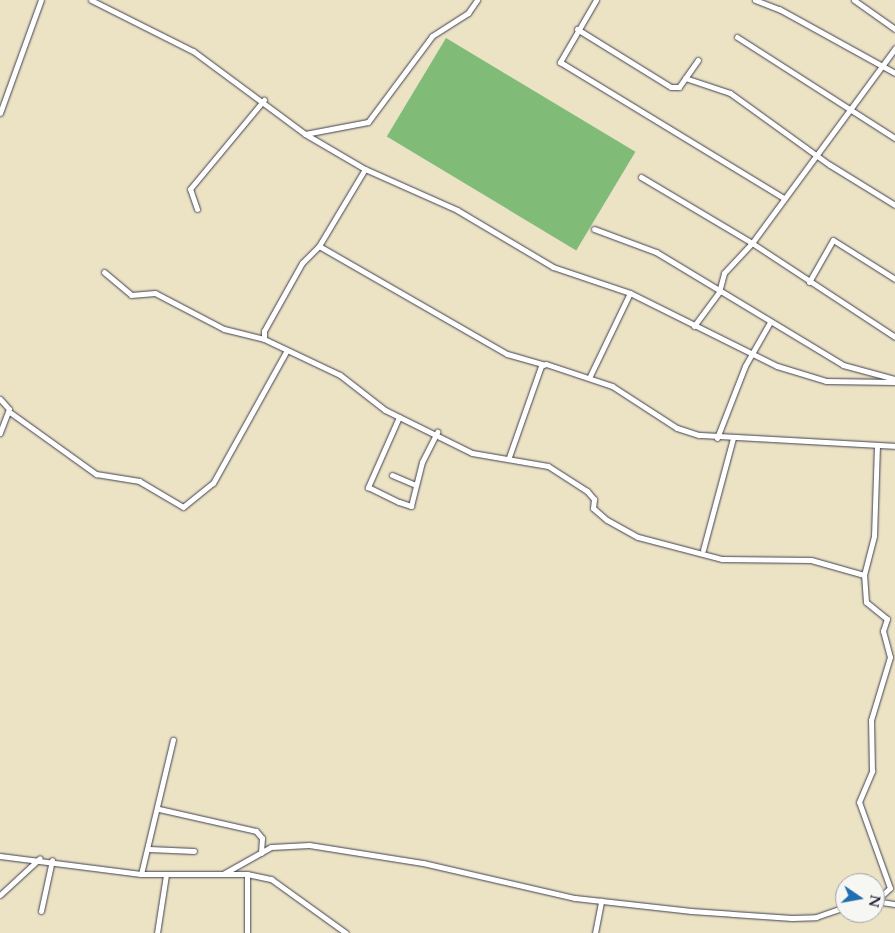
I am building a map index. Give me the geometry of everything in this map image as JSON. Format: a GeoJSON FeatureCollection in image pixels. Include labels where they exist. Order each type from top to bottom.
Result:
{"type":"FeatureCollection","features":[{"type":"Feature","properties":{"kind":"street"},"geometry":{"type":"LineString","coordinates":[[0,113],[41,0]]}},
{"type":"Feature","properties":{"kind":"street"},"geometry":{"type":"LineString","coordinates":[[91,0],[193,51],[264,100],[305,134],[365,169],[457,210],[552,266],[630,293],[751,354],[826,381],[895,381]]}},
{"type":"Feature","properties":{"kind":"street"},"geometry":{"type":"LineString","coordinates":[[305,134],[368,122],[432,36],[468,13],[477,0]]}},
{"type":"Feature","properties":{"kind":"street"},"geometry":{"type":"LineString","coordinates":[[596,0],[577,29],[560,62],[784,198]]}},
{"type":"Feature","properties":{"kind":"street"},"geometry":{"type":"LineString","coordinates":[[755,0],[768,2],[884,65],[895,73]]}},
{"type":"Feature","properties":{"kind":"street"},"geometry":{"type":"LineString","coordinates":[[854,0],[895,29]]}},
{"type":"Feature","properties":{"kind":"street"},"geometry":{"type":"LineString","coordinates":[[577,29],[671,87],[679,87],[698,60]]}},
{"type":"Feature","properties":{"kind":"street"},"geometry":{"type":"LineString","coordinates":[[737,37],[895,138]]}},
{"type":"Feature","properties":{"kind":"street"},"geometry":{"type":"LineString","coordinates":[[694,326],[720,292],[724,273],[752,242],[895,48]]}},
{"type":"Feature","properties":{"kind":"street"},"geometry":{"type":"LineString","coordinates":[[685,78],[730,93],[817,155],[895,205]]}},
{"type":"Feature","properties":{"kind":"street"},"geometry":{"type":"LineString","coordinates":[[197,208],[190,190],[264,100]]}},
{"type":"Feature","properties":{"kind":"street"},"geometry":{"type":"LineString","coordinates":[[264,339],[264,331],[302,263],[319,246],[365,169]]}},
{"type":"Feature","properties":{"kind":"street"},"geometry":{"type":"LineString","coordinates":[[642,177],[752,242],[809,282],[895,337]]}},
{"type":"Feature","properties":{"kind":"street"},"geometry":{"type":"LineString","coordinates":[[594,229],[656,252],[843,365],[895,381]]}},
{"type":"Feature","properties":{"kind":"street"},"geometry":{"type":"LineString","coordinates":[[809,282],[833,240],[895,279]]}},
{"type":"Feature","properties":{"kind":"street"},"geometry":{"type":"LineString","coordinates":[[319,246],[486,338],[502,351],[590,376],[677,428],[717,438],[877,448],[895,446]]}},
{"type":"Feature","properties":{"kind":"street"},"geometry":{"type":"LineString","coordinates":[[104,272],[131,295],[155,293],[224,329],[264,339],[286,352],[349,380],[398,417],[437,432],[482,457],[509,457],[548,466],[565,476],[591,496],[594,508],[626,532],[703,550],[731,560],[811,560],[864,575]]}},
{"type":"Feature","properties":{"kind":"street"},"geometry":{"type":"LineString","coordinates":[[590,376],[630,293]]}},
{"type":"Feature","properties":{"kind":"street"},"geometry":{"type":"LineString","coordinates":[[717,438],[751,354],[770,322]]}},
{"type":"Feature","properties":{"kind":"street"},"geometry":{"type":"LineString","coordinates":[[11,414],[96,474],[140,481],[183,508],[213,483],[286,352]]}},
{"type":"Feature","properties":{"kind":"street"},"geometry":{"type":"LineString","coordinates":[[509,457],[543,364]]}},
{"type":"Feature","properties":{"kind":"street"},"geometry":{"type":"LineString","coordinates":[[0,399],[9,409],[0,433]]}},
{"type":"Feature","properties":{"kind":"street"},"geometry":{"type":"LineString","coordinates":[[398,417],[368,486],[411,506],[415,485],[437,432]]}},
{"type":"Feature","properties":{"kind":"street"},"geometry":{"type":"LineString","coordinates":[[703,550],[715,520],[733,438]]}},
{"type":"Feature","properties":{"kind":"street"},"geometry":{"type":"LineString","coordinates":[[877,448],[874,536],[864,575],[866,602],[888,619],[883,631],[890,652],[871,720],[872,771],[859,802],[885,873]]}},
{"type":"Feature","properties":{"kind":"street"},"geometry":{"type":"LineString","coordinates":[[392,475],[415,485]]}},
{"type":"Feature","properties":{"kind":"street"},"geometry":{"type":"LineString","coordinates":[[141,874],[149,848],[173,740]]}},
{"type":"Feature","properties":{"kind":"street"},"geometry":{"type":"LineString","coordinates":[[158,809],[256,831],[262,838],[261,853]]}},
{"type":"Feature","properties":{"kind":"street"},"geometry":{"type":"LineString","coordinates":[[223,874],[261,853],[284,845],[335,848],[601,901],[792,918],[816,917],[835,910]]}},
{"type":"Feature","properties":{"kind":"street"},"geometry":{"type":"LineString","coordinates":[[149,848],[194,851]]}},
{"type":"Feature","properties":{"kind":"street"},"geometry":{"type":"LineString","coordinates":[[0,856],[40,858],[141,874],[247,874],[280,882],[346,933]]}},
{"type":"Feature","properties":{"kind":"street"},"geometry":{"type":"LineString","coordinates":[[0,895],[40,858]]}},
{"type":"Feature","properties":{"kind":"street"},"geometry":{"type":"LineString","coordinates":[[41,911],[52,860]]}},
{"type":"Feature","properties":{"kind":"street"},"geometry":{"type":"LineString","coordinates":[[247,874],[247,933]]}},
{"type":"Feature","properties":{"kind":"street"},"geometry":{"type":"LineString","coordinates":[[885,874],[890,888],[885,892]]}},
{"type":"Feature","properties":{"kind":"street"},"geometry":{"type":"LineString","coordinates":[[157,933],[166,875]]}},
{"type":"Feature","properties":{"kind":"street"},"geometry":{"type":"LineString","coordinates":[[595,933],[601,901]]}},
{"type":"Feature","properties":{"kind":"green space"},"geometry":{"type":"Polygon","coordinates":[[[446,38],[635,152],[576,250],[387,137],[446,38]]]}}]}
